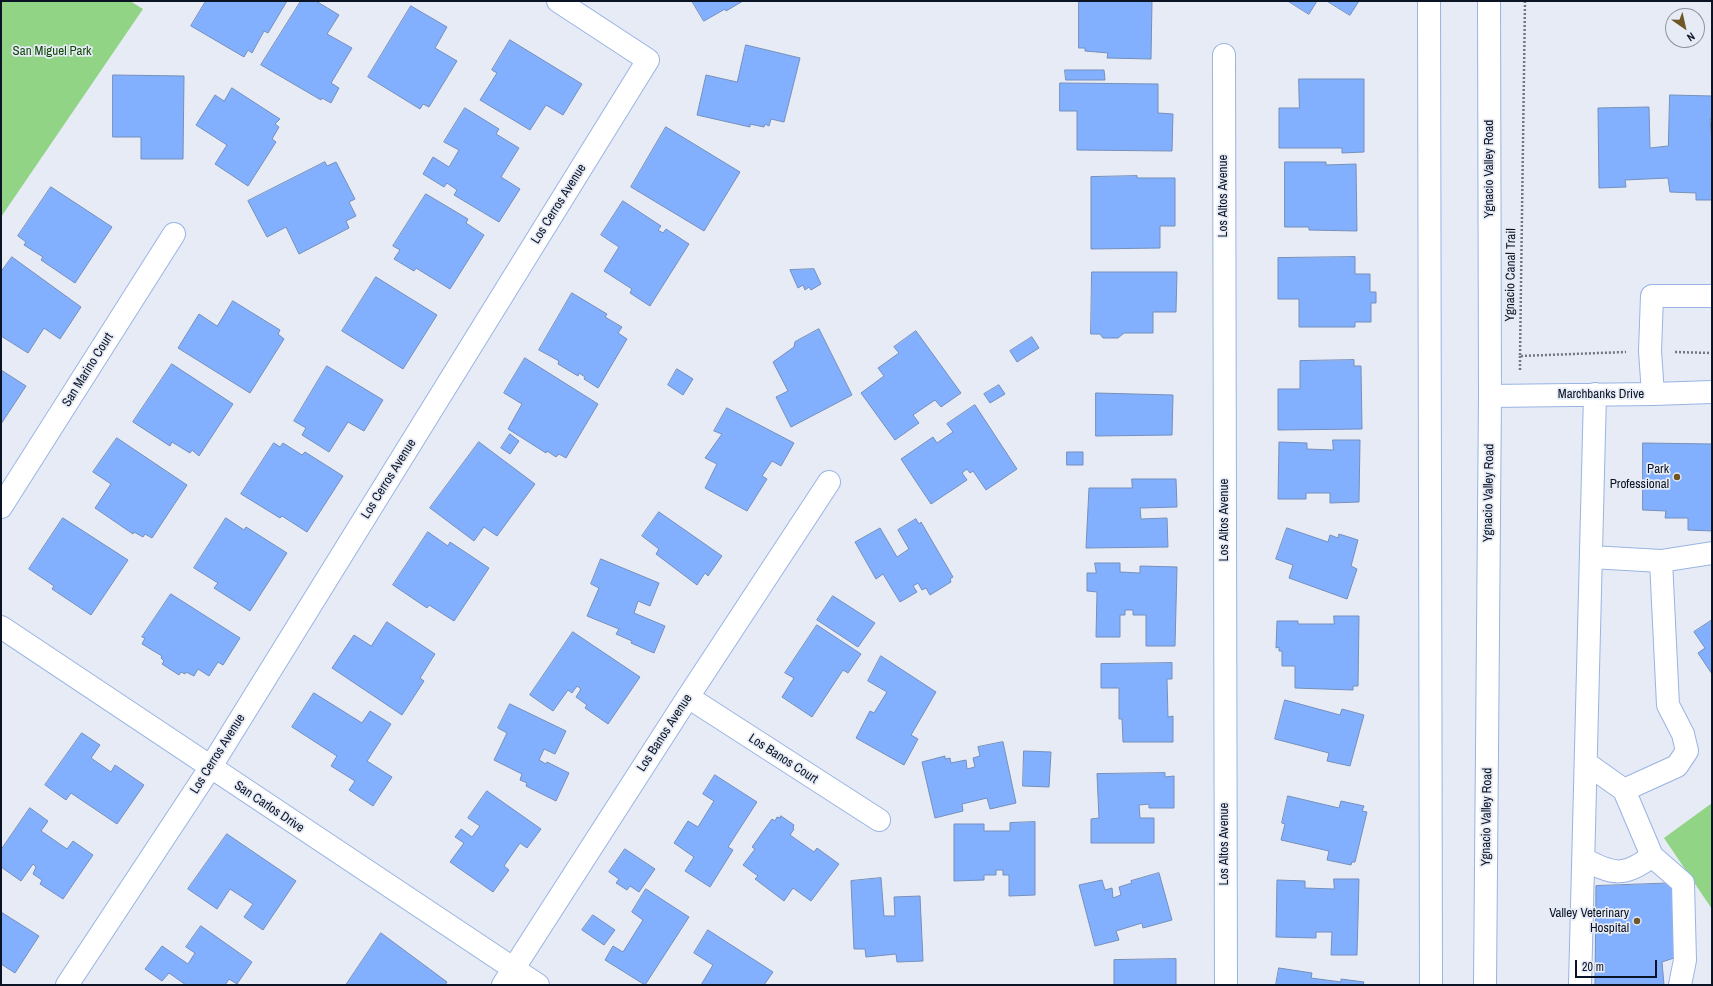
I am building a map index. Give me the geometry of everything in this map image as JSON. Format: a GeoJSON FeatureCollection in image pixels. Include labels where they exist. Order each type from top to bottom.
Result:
{"type":"FeatureCollection","features":[{"type":"Feature","properties":{"kind":"main road","name":"Los Cerros Avenue"},"geometry":{"type":"LineString","coordinates":[[67,985],[210,768],[648,60],[558,1]]}},
{"type":"Feature","properties":{"kind":"main road"},"geometry":{"type":"LineString","coordinates":[[1429,1],[1430,985]]}},
{"type":"Feature","properties":{"kind":"main road","name":"Ygnacio Valley Road"},"geometry":{"type":"LineString","coordinates":[[1485,985],[1490,396],[1489,1]]}},
{"type":"Feature","properties":{"kind":"main road","name":"Los Altos Avenue"},"geometry":{"type":"LineString","coordinates":[[1224,55],[1226,985]]}},
{"type":"Feature","properties":{"kind":"main road","name":"San Marino Court"},"geometry":{"type":"LineString","coordinates":[[1,506],[174,234]]}},
{"type":"Feature","properties":{"kind":"main road"},"geometry":{"type":"LineString","coordinates":[[1653,394],[1650,352],[1652,296],[1712,296]]}},
{"type":"Feature","properties":{"kind":"main road","name":"Marchbanks Drive"},"geometry":{"type":"LineString","coordinates":[[1490,396],[1712,392]]}},
{"type":"Feature","properties":{"kind":"main road"},"geometry":{"type":"LineString","coordinates":[[1580,985],[1595,394]]}},
{"type":"Feature","properties":{"kind":"main road","name":"Los Banos Avenue"},"geometry":{"type":"LineString","coordinates":[[508,977],[688,697],[829,482]]}},
{"type":"Feature","properties":{"kind":"main road"},"geometry":{"type":"LineString","coordinates":[[1591,557],[1661,561],[1712,553]]}},
{"type":"Feature","properties":{"kind":"main road"},"geometry":{"type":"LineString","coordinates":[[1624,790],[1677,766],[1687,751],[1683,734],[1668,705],[1661,561]]}},
{"type":"Feature","properties":{"kind":"main road","name":"San Carlos Drive"},"geometry":{"type":"LineString","coordinates":[[1,627],[210,768],[508,977],[538,985]]}},
{"type":"Feature","properties":{"kind":"main road","name":"Los Banos Court"},"geometry":{"type":"LineString","coordinates":[[688,697],[879,820]]}},
{"type":"Feature","properties":{"kind":"main road"},"geometry":{"type":"LineString","coordinates":[[1586,763],[1624,790],[1652,856],[1684,883],[1685,960],[1680,985]]}},
{"type":"Feature","properties":{"kind":"main road"},"geometry":{"type":"LineString","coordinates":[[1584,858],[1602,869],[1618,872],[1638,867],[1652,856]]}},
{"type":"Feature","properties":{"kind":"path","name":"Ygnacio Canal Trail"},"geometry":{"type":"LineString","coordinates":[[1525,1],[1520,356],[1650,352],[1712,353]]}},
{"type":"Feature","properties":{"kind":"green space","name":"San Miguel Park"},"geometry":{"type":"Polygon","coordinates":[[[1,1],[130,1],[143,9],[1,217],[1,1]]]}},
{"type":"Feature","properties":{"kind":"green space"},"geometry":{"type":"Polygon","coordinates":[[[1712,803],[1712,909],[1664,838],[1712,803]]]}},
{"type":"Feature","properties":{"kind":"building"},"geometry":{"type":"Polygon","coordinates":[[[206,1],[287,1],[268,33],[264,31],[252,53],[248,50],[244,57],[191,26],[206,1]]]}},
{"type":"Feature","properties":{"kind":"building"},"geometry":{"type":"Polygon","coordinates":[[[301,1],[316,1],[339,15],[327,34],[352,48],[331,83],[339,88],[331,103],[322,98],[321,100],[261,65],[301,1]]]}},
{"type":"Feature","properties":{"kind":"building"},"geometry":{"type":"Polygon","coordinates":[[[692,1],[743,1],[704,21],[692,1]]]}},
{"type":"Feature","properties":{"kind":"building"},"geometry":{"type":"Polygon","coordinates":[[[1079,1],[1152,1],[1151,59],[1107,58],[1108,53],[1085,51],[1085,48],[1079,48],[1079,1]]]}},
{"type":"Feature","properties":{"kind":"building"},"geometry":{"type":"Polygon","coordinates":[[[1288,1],[1317,1],[1309,14],[1288,1]]]}},
{"type":"Feature","properties":{"kind":"building"},"geometry":{"type":"Polygon","coordinates":[[[1327,1],[1359,1],[1350,15],[1327,1]]]}},
{"type":"Feature","properties":{"kind":"building"},"geometry":{"type":"Polygon","coordinates":[[[411,6],[447,27],[435,48],[457,61],[429,107],[423,104],[420,109],[368,77],[411,6]]]}},
{"type":"Feature","properties":{"kind":"building"},"geometry":{"type":"Polygon","coordinates":[[[510,40],[582,84],[563,115],[546,105],[530,130],[480,100],[497,73],[492,70],[510,40]]]}},
{"type":"Feature","properties":{"kind":"building"},"geometry":{"type":"Polygon","coordinates":[[[746,45],[800,58],[784,122],[771,119],[769,126],[765,124],[764,127],[750,124],[750,127],[697,115],[706,75],[737,82],[746,45]]]}},
{"type":"Feature","properties":{"kind":"building"},"geometry":{"type":"Polygon","coordinates":[[[1065,70],[1104,70],[1105,80],[1066,80],[1065,70]]]}},
{"type":"Feature","properties":{"kind":"building"},"geometry":{"type":"Polygon","coordinates":[[[113,75],[184,76],[183,159],[141,159],[141,137],[113,137],[113,75]]]}},
{"type":"Feature","properties":{"kind":"building"},"geometry":{"type":"Polygon","coordinates":[[[1299,79],[1364,79],[1364,152],[1342,153],[1342,148],[1279,148],[1279,108],[1299,108],[1299,79]]]}},
{"type":"Feature","properties":{"kind":"building"},"geometry":{"type":"Polygon","coordinates":[[[1060,83],[1158,84],[1158,113],[1173,114],[1172,151],[1077,150],[1077,111],[1060,111],[1060,83]]]}},
{"type":"Feature","properties":{"kind":"building"},"geometry":{"type":"Polygon","coordinates":[[[232,88],[280,119],[275,124],[279,127],[272,139],[276,142],[248,186],[215,164],[227,145],[196,125],[215,95],[224,101],[232,88]]]}},
{"type":"Feature","properties":{"kind":"building"},"geometry":{"type":"Polygon","coordinates":[[[1670,95],[1712,96],[1712,119],[1710,119],[1712,143],[1712,200],[1696,200],[1696,193],[1670,192],[1668,178],[1625,180],[1626,187],[1599,188],[1598,108],[1649,107],[1650,148],[1668,146],[1670,95]]]}},
{"type":"Feature","properties":{"kind":"building"},"geometry":{"type":"Polygon","coordinates":[[[465,108],[499,129],[496,134],[519,148],[501,177],[520,189],[499,222],[454,195],[457,190],[447,183],[444,187],[423,174],[433,157],[449,167],[459,150],[444,142],[465,108]]]}},
{"type":"Feature","properties":{"kind":"building"},"geometry":{"type":"Polygon","coordinates":[[[666,127],[740,172],[704,231],[631,187],[666,127]]]}},
{"type":"Feature","properties":{"kind":"building"},"geometry":{"type":"Polygon","coordinates":[[[325,162],[327,166],[336,162],[355,199],[349,202],[356,216],[346,221],[349,228],[299,254],[286,227],[267,237],[248,201],[325,162]]]}},
{"type":"Feature","properties":{"kind":"building"},"geometry":{"type":"Polygon","coordinates":[[[1285,162],[1326,162],[1326,165],[1356,164],[1357,231],[1309,230],[1309,227],[1285,227],[1285,162]]]}},
{"type":"Feature","properties":{"kind":"building"},"geometry":{"type":"Polygon","coordinates":[[[1137,176],[1137,178],[1175,178],[1175,226],[1160,226],[1160,248],[1091,249],[1091,177],[1137,176]]]}},
{"type":"Feature","properties":{"kind":"building"},"geometry":{"type":"Polygon","coordinates":[[[51,187],[112,227],[75,283],[41,260],[43,257],[24,245],[26,242],[18,236],[51,187]]]}},
{"type":"Feature","properties":{"kind":"building"},"geometry":{"type":"Polygon","coordinates":[[[426,194],[468,219],[466,223],[484,235],[450,289],[416,268],[414,271],[394,259],[400,250],[393,246],[426,194]]]}},
{"type":"Feature","properties":{"kind":"building"},"geometry":{"type":"Polygon","coordinates":[[[623,201],[661,226],[658,230],[663,233],[666,229],[689,244],[650,306],[630,293],[632,289],[604,271],[619,247],[601,235],[623,201]]]}},
{"type":"Feature","properties":{"kind":"building"},"geometry":{"type":"Polygon","coordinates":[[[12,257],[81,307],[60,339],[44,328],[28,353],[1,336],[1,272],[12,257]]]}},
{"type":"Feature","properties":{"kind":"building"},"geometry":{"type":"Polygon","coordinates":[[[1355,257],[1355,274],[1370,274],[1370,292],[1376,292],[1376,303],[1371,303],[1371,322],[1355,322],[1355,327],[1299,327],[1299,299],[1278,299],[1278,258],[1355,257]]]}},
{"type":"Feature","properties":{"kind":"building"},"geometry":{"type":"Polygon","coordinates":[[[814,269],[821,284],[811,290],[809,287],[805,290],[803,285],[798,288],[790,270],[814,269]]]}},
{"type":"Feature","properties":{"kind":"building"},"geometry":{"type":"Polygon","coordinates":[[[1092,272],[1177,272],[1176,312],[1153,312],[1153,333],[1124,333],[1118,338],[1103,338],[1100,334],[1091,334],[1092,272]]]}},
{"type":"Feature","properties":{"kind":"building"},"geometry":{"type":"Polygon","coordinates":[[[376,277],[437,315],[403,369],[342,331],[376,277]]]}},
{"type":"Feature","properties":{"kind":"building"},"geometry":{"type":"Polygon","coordinates":[[[572,293],[607,314],[605,317],[622,327],[618,333],[627,339],[598,388],[584,379],[585,377],[579,373],[578,376],[558,364],[559,361],[539,350],[572,293]]]}},
{"type":"Feature","properties":{"kind":"building"},"geometry":{"type":"Polygon","coordinates":[[[233,301],[280,330],[278,334],[284,339],[250,393],[178,348],[199,314],[217,326],[233,301]]]}},
{"type":"Feature","properties":{"kind":"building"},"geometry":{"type":"Polygon","coordinates":[[[819,329],[852,395],[791,427],[776,397],[788,391],[773,362],[794,347],[795,342],[819,329]]]}},
{"type":"Feature","properties":{"kind":"building"},"geometry":{"type":"Polygon","coordinates":[[[916,331],[961,393],[941,407],[935,400],[913,415],[919,423],[895,440],[861,393],[884,376],[878,368],[899,353],[894,347],[916,331]]]}},
{"type":"Feature","properties":{"kind":"building"},"geometry":{"type":"Polygon","coordinates":[[[1032,337],[1039,348],[1017,362],[1010,351],[1032,337]]]}},
{"type":"Feature","properties":{"kind":"building"},"geometry":{"type":"Polygon","coordinates":[[[525,358],[598,404],[566,458],[559,454],[556,457],[547,451],[546,453],[508,429],[522,404],[504,393],[525,358]]]}},
{"type":"Feature","properties":{"kind":"building"},"geometry":{"type":"Polygon","coordinates":[[[1354,360],[1354,366],[1361,366],[1362,429],[1278,430],[1278,389],[1300,389],[1300,361],[1354,360]]]}},
{"type":"Feature","properties":{"kind":"building"},"geometry":{"type":"Polygon","coordinates":[[[172,364],[233,404],[199,456],[192,450],[190,453],[172,442],[170,446],[133,422],[172,364]]]}},
{"type":"Feature","properties":{"kind":"building"},"geometry":{"type":"Polygon","coordinates":[[[327,366],[383,400],[364,431],[348,422],[329,452],[302,435],[306,428],[294,421],[327,366]]]}},
{"type":"Feature","properties":{"kind":"building"},"geometry":{"type":"Polygon","coordinates":[[[677,369],[693,379],[683,395],[668,385],[677,369]]]}},
{"type":"Feature","properties":{"kind":"building"},"geometry":{"type":"Polygon","coordinates":[[[1,370],[26,386],[1,424],[1,370]]]}},
{"type":"Feature","properties":{"kind":"building"},"geometry":{"type":"Polygon","coordinates":[[[999,385],[1005,394],[990,403],[984,394],[999,385]]]}},
{"type":"Feature","properties":{"kind":"building"},"geometry":{"type":"Polygon","coordinates":[[[1096,393],[1173,395],[1172,435],[1096,436],[1096,393]]]}},
{"type":"Feature","properties":{"kind":"building"},"geometry":{"type":"Polygon","coordinates":[[[975,405],[1017,469],[986,490],[973,471],[970,473],[967,469],[962,473],[967,480],[931,504],[901,459],[933,437],[937,443],[953,432],[947,424],[975,405]]]}},
{"type":"Feature","properties":{"kind":"building"},"geometry":{"type":"Polygon","coordinates":[[[727,408],[794,443],[781,466],[772,461],[762,476],[767,479],[747,511],[705,488],[717,464],[705,458],[722,434],[714,431],[727,408]]]}},
{"type":"Feature","properties":{"kind":"building"},"geometry":{"type":"Polygon","coordinates":[[[510,434],[519,441],[510,454],[501,448],[510,434]]]}},
{"type":"Feature","properties":{"kind":"building"},"geometry":{"type":"Polygon","coordinates":[[[117,438],[187,485],[152,538],[145,534],[143,537],[134,532],[133,534],[95,508],[111,484],[93,472],[117,438]]]}},
{"type":"Feature","properties":{"kind":"building"},"geometry":{"type":"Polygon","coordinates":[[[1333,440],[1360,440],[1359,502],[1330,503],[1330,493],[1306,493],[1306,499],[1278,499],[1279,442],[1307,443],[1307,449],[1333,450],[1333,440]]]}},
{"type":"Feature","properties":{"kind":"building"},"geometry":{"type":"Polygon","coordinates":[[[479,442],[535,484],[497,536],[484,527],[474,541],[430,508],[479,442]]]}},
{"type":"Feature","properties":{"kind":"building"},"geometry":{"type":"Polygon","coordinates":[[[274,443],[280,447],[283,443],[302,455],[305,452],[343,476],[307,532],[282,516],[280,518],[241,494],[274,443]]]}},
{"type":"Feature","properties":{"kind":"building","name":"Park Professional"},"geometry":{"type":"Polygon","coordinates":[[[1643,443],[1712,444],[1712,531],[1688,530],[1688,518],[1665,518],[1666,511],[1643,510],[1643,443]]]}},
{"type":"Feature","properties":{"kind":"building"},"geometry":{"type":"Polygon","coordinates":[[[1067,452],[1083,452],[1083,465],[1067,465],[1067,452]]]}},
{"type":"Feature","properties":{"kind":"building"},"geometry":{"type":"Polygon","coordinates":[[[1132,479],[1176,479],[1177,507],[1140,508],[1141,519],[1167,518],[1168,547],[1086,548],[1089,488],[1132,488],[1132,479]]]}},
{"type":"Feature","properties":{"kind":"building"},"geometry":{"type":"Polygon","coordinates":[[[659,512],[722,556],[708,576],[705,573],[697,585],[656,554],[659,549],[642,536],[659,512]]]}},
{"type":"Feature","properties":{"kind":"building"},"geometry":{"type":"Polygon","coordinates":[[[63,518],[128,560],[91,615],[52,589],[54,586],[29,569],[63,518]]]}},
{"type":"Feature","properties":{"kind":"building"},"geometry":{"type":"Polygon","coordinates":[[[226,518],[244,530],[246,527],[287,553],[250,611],[214,588],[218,583],[194,568],[226,518]]]}},
{"type":"Feature","properties":{"kind":"building"},"geometry":{"type":"Polygon","coordinates":[[[916,519],[919,524],[921,522],[953,577],[950,579],[951,582],[930,595],[926,588],[922,590],[918,583],[913,586],[917,592],[900,602],[883,574],[876,579],[855,542],[880,528],[897,557],[909,549],[898,530],[916,519]]]}},
{"type":"Feature","properties":{"kind":"building"},"geometry":{"type":"Polygon","coordinates":[[[1287,528],[1328,542],[1330,535],[1338,538],[1339,534],[1358,540],[1351,566],[1357,569],[1347,599],[1289,578],[1293,565],[1276,559],[1287,528]]]}},
{"type":"Feature","properties":{"kind":"building"},"geometry":{"type":"Polygon","coordinates":[[[428,532],[448,546],[450,542],[489,568],[454,621],[429,605],[427,608],[393,585],[428,532]]]}},
{"type":"Feature","properties":{"kind":"building"},"geometry":{"type":"Polygon","coordinates":[[[601,559],[659,583],[650,606],[638,601],[634,613],[665,626],[654,653],[631,643],[632,641],[616,634],[619,629],[587,616],[599,588],[591,584],[601,559]]]}},
{"type":"Feature","properties":{"kind":"building"},"geometry":{"type":"Polygon","coordinates":[[[1095,563],[1120,563],[1120,572],[1140,573],[1140,566],[1177,567],[1175,646],[1146,646],[1146,615],[1133,615],[1133,610],[1125,610],[1125,615],[1120,615],[1120,637],[1096,637],[1097,592],[1087,591],[1087,573],[1096,573],[1095,563]]]}},
{"type":"Feature","properties":{"kind":"building"},"geometry":{"type":"Polygon","coordinates":[[[171,594],[240,638],[223,665],[218,662],[209,676],[198,669],[194,676],[186,672],[185,674],[181,672],[179,675],[162,664],[164,661],[161,658],[162,656],[142,644],[145,638],[142,637],[171,594]]]}},
{"type":"Feature","properties":{"kind":"building"},"geometry":{"type":"Polygon","coordinates":[[[833,596],[875,623],[858,647],[817,620],[833,596]]]}},
{"type":"Feature","properties":{"kind":"building"},"geometry":{"type":"Polygon","coordinates":[[[1334,616],[1359,616],[1358,686],[1353,686],[1353,690],[1295,688],[1295,666],[1282,666],[1282,651],[1279,651],[1279,647],[1276,648],[1277,621],[1298,621],[1298,624],[1334,624],[1334,616]]]}},
{"type":"Feature","properties":{"kind":"building"},"geometry":{"type":"Polygon","coordinates":[[[1712,620],[1712,674],[1698,653],[1705,648],[1694,632],[1712,620]]]}},
{"type":"Feature","properties":{"kind":"building"},"geometry":{"type":"Polygon","coordinates":[[[387,622],[435,654],[420,678],[424,681],[402,715],[332,668],[354,635],[371,646],[387,622]]]}},
{"type":"Feature","properties":{"kind":"building"},"geometry":{"type":"Polygon","coordinates":[[[817,625],[861,654],[848,673],[843,670],[812,717],[782,697],[794,678],[785,673],[817,625]]]}},
{"type":"Feature","properties":{"kind":"building"},"geometry":{"type":"Polygon","coordinates":[[[573,632],[640,677],[608,724],[585,708],[587,705],[576,697],[581,689],[577,686],[572,693],[568,690],[553,711],[530,695],[573,632]]]}},
{"type":"Feature","properties":{"kind":"building"},"geometry":{"type":"Polygon","coordinates":[[[881,656],[936,692],[911,735],[918,739],[904,765],[856,738],[870,711],[874,713],[887,692],[868,681],[881,656]]]}},
{"type":"Feature","properties":{"kind":"building"},"geometry":{"type":"Polygon","coordinates":[[[1172,663],[1172,679],[1167,679],[1168,717],[1173,716],[1173,742],[1123,742],[1122,719],[1119,719],[1119,688],[1101,688],[1101,664],[1172,663]]]}},
{"type":"Feature","properties":{"kind":"building"},"geometry":{"type":"Polygon","coordinates":[[[314,693],[362,723],[370,711],[391,724],[367,761],[392,777],[373,806],[349,790],[355,781],[331,766],[337,756],[292,727],[314,693]]]}},
{"type":"Feature","properties":{"kind":"building"},"geometry":{"type":"Polygon","coordinates":[[[1285,700],[1340,715],[1342,709],[1364,715],[1350,766],[1327,761],[1329,753],[1275,739],[1285,700]]]}},
{"type":"Feature","properties":{"kind":"building"},"geometry":{"type":"Polygon","coordinates":[[[510,704],[566,731],[555,754],[544,749],[539,760],[546,764],[547,762],[569,773],[556,801],[526,786],[527,783],[520,780],[522,774],[494,760],[507,733],[498,728],[510,704]]]}},
{"type":"Feature","properties":{"kind":"building"},"geometry":{"type":"Polygon","coordinates":[[[82,733],[100,745],[91,758],[111,772],[115,765],[144,785],[117,824],[71,793],[66,800],[45,785],[82,733]]]}},
{"type":"Feature","properties":{"kind":"building"},"geometry":{"type":"Polygon","coordinates":[[[1003,742],[1016,803],[990,809],[987,798],[962,804],[963,811],[935,818],[922,762],[945,756],[945,759],[950,758],[951,763],[966,760],[967,769],[975,767],[973,758],[980,756],[978,747],[1003,742]]]}},
{"type":"Feature","properties":{"kind":"building"},"geometry":{"type":"Polygon","coordinates":[[[1024,751],[1051,752],[1049,787],[1023,786],[1024,751]]]}},
{"type":"Feature","properties":{"kind":"building"},"geometry":{"type":"Polygon","coordinates":[[[1165,773],[1165,777],[1174,776],[1174,808],[1149,808],[1149,804],[1139,805],[1140,818],[1154,818],[1154,843],[1091,843],[1091,819],[1099,818],[1097,774],[1165,773]]]}},
{"type":"Feature","properties":{"kind":"building"},"geometry":{"type":"Polygon","coordinates":[[[715,775],[757,802],[728,847],[733,850],[710,887],[685,871],[694,857],[674,843],[688,821],[698,827],[714,801],[703,794],[715,775]]]}},
{"type":"Feature","properties":{"kind":"building"},"geometry":{"type":"Polygon","coordinates":[[[487,791],[541,829],[527,848],[520,843],[504,866],[509,870],[493,892],[450,862],[464,843],[455,837],[461,829],[472,837],[480,826],[468,818],[487,791]]]}},
{"type":"Feature","properties":{"kind":"building"},"geometry":{"type":"Polygon","coordinates":[[[1288,796],[1339,808],[1341,801],[1364,806],[1362,811],[1367,812],[1355,862],[1352,862],[1351,865],[1327,860],[1329,851],[1281,840],[1285,824],[1282,823],[1288,796]]]}},
{"type":"Feature","properties":{"kind":"building"},"geometry":{"type":"Polygon","coordinates":[[[30,808],[48,821],[41,831],[67,849],[73,841],[93,855],[63,899],[40,884],[42,880],[33,874],[36,867],[33,864],[21,881],[1,867],[1,850],[30,808]]]}},
{"type":"Feature","properties":{"kind":"building"},"geometry":{"type":"Polygon","coordinates":[[[781,816],[794,825],[794,829],[790,835],[814,852],[817,848],[839,864],[811,901],[793,888],[784,901],[755,879],[758,876],[743,865],[755,849],[752,847],[772,819],[775,821],[777,817],[780,818],[781,816]]]}},
{"type":"Feature","properties":{"kind":"building"},"geometry":{"type":"Polygon","coordinates":[[[1035,822],[1035,895],[1009,896],[1009,875],[1003,875],[1003,870],[996,870],[996,875],[984,875],[984,880],[954,881],[954,824],[984,824],[984,831],[1010,831],[1010,823],[1035,822]]]}},
{"type":"Feature","properties":{"kind":"building"},"geometry":{"type":"Polygon","coordinates":[[[227,834],[296,881],[263,930],[244,917],[253,904],[230,889],[217,909],[188,889],[227,834]]]}},
{"type":"Feature","properties":{"kind":"building"},"geometry":{"type":"Polygon","coordinates":[[[625,849],[655,869],[639,892],[630,886],[627,890],[616,883],[619,879],[609,872],[625,849]]]}},
{"type":"Feature","properties":{"kind":"building"},"geometry":{"type":"Polygon","coordinates":[[[1159,873],[1172,920],[1143,928],[1142,923],[1116,931],[1119,940],[1095,946],[1079,885],[1102,880],[1105,890],[1112,888],[1113,898],[1121,895],[1119,887],[1132,883],[1131,881],[1159,873]]]}},
{"type":"Feature","properties":{"kind":"building"},"geometry":{"type":"Polygon","coordinates":[[[881,878],[884,916],[895,916],[894,897],[920,896],[923,961],[897,962],[896,954],[866,957],[865,949],[854,949],[851,881],[881,878]]]}},
{"type":"Feature","properties":{"kind":"building"},"geometry":{"type":"Polygon","coordinates":[[[1334,879],[1359,879],[1357,955],[1331,955],[1332,932],[1316,932],[1316,938],[1276,937],[1277,880],[1305,881],[1305,888],[1334,889],[1334,879]]]}},
{"type":"Feature","properties":{"kind":"building","name":"Valley Veterinary Hospital"},"geometry":{"type":"Polygon","coordinates":[[[1679,883],[1677,957],[1662,962],[1664,985],[1595,985],[1596,886],[1679,883]]]}},
{"type":"Feature","properties":{"kind":"building"},"geometry":{"type":"Polygon","coordinates":[[[646,889],[689,917],[645,985],[605,960],[613,946],[623,952],[643,920],[632,912],[646,889]]]}},
{"type":"Feature","properties":{"kind":"building"},"geometry":{"type":"Polygon","coordinates":[[[1,912],[39,936],[15,973],[1,964],[1,912]]]}},
{"type":"Feature","properties":{"kind":"building"},"geometry":{"type":"Polygon","coordinates":[[[593,915],[615,930],[604,945],[582,930],[593,915]]]}},
{"type":"Feature","properties":{"kind":"building"},"geometry":{"type":"Polygon","coordinates":[[[201,926],[252,962],[237,984],[229,979],[225,985],[186,985],[169,973],[162,981],[145,969],[162,946],[188,964],[195,953],[186,947],[201,926]]]}},
{"type":"Feature","properties":{"kind":"building"},"geometry":{"type":"Polygon","coordinates":[[[708,930],[773,972],[764,985],[701,985],[713,965],[694,953],[708,930]]]}},
{"type":"Feature","properties":{"kind":"building"},"geometry":{"type":"Polygon","coordinates":[[[381,933],[447,982],[445,985],[346,985],[381,933]]]}},
{"type":"Feature","properties":{"kind":"building"},"geometry":{"type":"Polygon","coordinates":[[[1176,959],[1176,985],[1114,985],[1114,960],[1176,959]]]}},
{"type":"Feature","properties":{"kind":"building"},"geometry":{"type":"Polygon","coordinates":[[[1279,968],[1312,973],[1311,978],[1341,982],[1341,979],[1364,982],[1363,985],[1276,985],[1279,968]]]}},
{"type":"Feature","properties":{"kind":"place","name":"Park Professional"},"geometry":{"type":"Point","coordinates":[1677,477]}},
{"type":"Feature","properties":{"kind":"place","name":"Valley Veterinary Hospital"},"geometry":{"type":"Point","coordinates":[1637,921]}}]}
